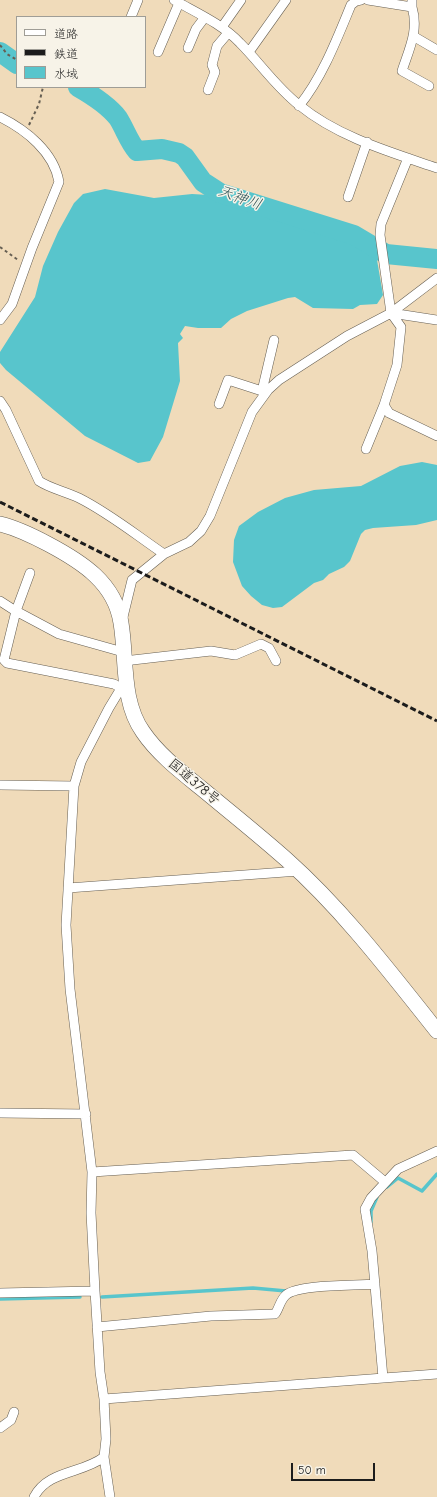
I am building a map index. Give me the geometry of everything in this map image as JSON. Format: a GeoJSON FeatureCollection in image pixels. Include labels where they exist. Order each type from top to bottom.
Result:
{"type":"FeatureCollection","features":[{"type":"Feature","properties":{"kind":"highway","name":"国道378号"},"geometry":{"type":"LineString","coordinates":[[0,524],[36,538],[83,564],[99,578],[108,590],[116,606],[121,623],[124,656],[124,683],[141,730],[149,742],[182,772],[255,832],[299,871],[345,919],[437,1031]]}},
{"type":"Feature","properties":{"kind":"street"},"geometry":{"type":"LineString","coordinates":[[131,16],[138,0]]}},
{"type":"Feature","properties":{"kind":"street"},"geometry":{"type":"LineString","coordinates":[[208,90],[215,72],[212,65],[217,46],[241,0]]}},
{"type":"Feature","properties":{"kind":"street"},"geometry":{"type":"LineString","coordinates":[[249,52],[286,0]]}},
{"type":"Feature","properties":{"kind":"street"},"geometry":{"type":"LineString","coordinates":[[299,106],[308,95],[335,44],[351,5],[356,1],[361,0]]}},
{"type":"Feature","properties":{"kind":"street"},"geometry":{"type":"LineString","coordinates":[[368,0],[412,4],[416,20],[413,36],[402,71],[429,86]]}},
{"type":"Feature","properties":{"kind":"street"},"geometry":{"type":"LineString","coordinates":[[158,52],[177,1],[225,30],[249,52],[277,86],[299,106],[338,131],[437,168]]}},
{"type":"Feature","properties":{"kind":"street"},"geometry":{"type":"LineString","coordinates":[[188,48],[196,29],[205,17]]}},
{"type":"Feature","properties":{"kind":"street"},"geometry":{"type":"LineString","coordinates":[[413,36],[437,50]]}},
{"type":"Feature","properties":{"kind":"street"},"geometry":{"type":"LineString","coordinates":[[0,117],[25,131],[37,144],[58,174],[59,182],[12,304],[0,320]]}},
{"type":"Feature","properties":{"kind":"street"},"geometry":{"type":"LineString","coordinates":[[348,197],[367,142]]}},
{"type":"Feature","properties":{"kind":"street"},"geometry":{"type":"LineString","coordinates":[[366,449],[384,405],[397,365],[401,327],[391,312],[382,252],[381,224],[408,158]]}},
{"type":"Feature","properties":{"kind":"street"},"geometry":{"type":"LineString","coordinates":[[263,393],[279,380],[347,336],[391,312],[437,278]]}},
{"type":"Feature","properties":{"kind":"street"},"geometry":{"type":"LineString","coordinates":[[391,312],[437,320]]}},
{"type":"Feature","properties":{"kind":"street"},"geometry":{"type":"LineString","coordinates":[[121,623],[126,610],[132,580],[164,554],[189,542],[201,531],[210,516],[252,412],[263,393],[274,340]]}},
{"type":"Feature","properties":{"kind":"street"},"geometry":{"type":"LineString","coordinates":[[219,404],[228,380],[263,393]]}},
{"type":"Feature","properties":{"kind":"street"},"geometry":{"type":"LineString","coordinates":[[0,401],[6,410],[39,481],[48,488],[77,497],[94,506],[164,554]]}},
{"type":"Feature","properties":{"kind":"street"},"geometry":{"type":"LineString","coordinates":[[384,405],[389,413],[437,436]]}},
{"type":"Feature","properties":{"kind":"street"},"geometry":{"type":"LineString","coordinates":[[30,573],[16,611],[4,660],[7,663],[114,684],[124,683]]}},
{"type":"Feature","properties":{"kind":"street"},"geometry":{"type":"LineString","coordinates":[[0,600],[16,611],[59,634],[124,656],[211,651],[235,655],[261,644],[269,648],[276,661]]}},
{"type":"Feature","properties":{"kind":"street"},"geometry":{"type":"LineString","coordinates":[[110,1497],[104,1457],[106,1439],[95,1292],[91,1213],[92,1172],[68,959],[66,925],[74,786],[82,762],[109,708],[124,683]]}},
{"type":"Feature","properties":{"kind":"street"},"geometry":{"type":"LineString","coordinates":[[0,785],[74,786]]}},
{"type":"Feature","properties":{"kind":"street"},"geometry":{"type":"LineString","coordinates":[[68,888],[299,871]]}},
{"type":"Feature","properties":{"kind":"street"},"geometry":{"type":"LineString","coordinates":[[0,1113],[86,1114]]}},
{"type":"Feature","properties":{"kind":"street"},"geometry":{"type":"LineString","coordinates":[[383,1378],[375,1284],[365,1209],[371,1198],[398,1169],[437,1151]]}},
{"type":"Feature","properties":{"kind":"street"},"geometry":{"type":"LineString","coordinates":[[92,1172],[353,1155],[385,1182]]}},
{"type":"Feature","properties":{"kind":"street"},"geometry":{"type":"LineString","coordinates":[[97,1328],[211,1316],[275,1314],[286,1296],[292,1292],[307,1288],[375,1284]]}},
{"type":"Feature","properties":{"kind":"street"},"geometry":{"type":"LineString","coordinates":[[0,1293],[95,1292]]}},
{"type":"Feature","properties":{"kind":"street"},"geometry":{"type":"LineString","coordinates":[[104,1398],[437,1374]]}},
{"type":"Feature","properties":{"kind":"street"},"geometry":{"type":"LineString","coordinates":[[0,1428],[11,1420],[14,1412]]}},
{"type":"Feature","properties":{"kind":"street"},"geometry":{"type":"LineString","coordinates":[[34,1497],[47,1481],[95,1464],[104,1457]]}},
{"type":"Feature","properties":{"kind":"path"},"geometry":{"type":"LineString","coordinates":[[0,45],[7,54],[16,59]]}},
{"type":"Feature","properties":{"kind":"path"},"geometry":{"type":"LineString","coordinates":[[25,131],[39,104],[43,88]]}},
{"type":"Feature","properties":{"kind":"path"},"geometry":{"type":"LineString","coordinates":[[0,247],[26,266]]}},
{"type":"Feature","properties":{"kind":"water"},"geometry":{"type":"Polygon","coordinates":[[[105,189],[154,198],[192,194],[209,195],[351,238],[376,254],[383,295],[377,304],[360,305],[353,309],[313,308],[295,297],[288,298],[247,311],[231,319],[221,328],[198,328],[185,326],[180,334],[183,338],[178,343],[180,381],[163,437],[150,461],[138,463],[85,436],[6,370],[0,363],[0,352],[35,297],[43,266],[58,232],[74,203],[83,194],[105,189]]]}},
{"type":"Feature","properties":{"kind":"water"},"geometry":{"type":"Polygon","coordinates":[[[422,462],[437,465],[437,520],[416,525],[373,528],[365,530],[361,534],[350,561],[344,567],[329,574],[323,580],[314,583],[282,607],[273,608],[262,605],[242,586],[233,562],[234,540],[239,526],[258,512],[285,498],[314,490],[361,486],[400,466],[422,462]]]}},
{"type":"Feature","properties":{"kind":"waterway","name":"天神川"},"geometry":{"type":"LineString","coordinates":[[0,52],[16,63]]}},
{"type":"Feature","properties":{"kind":"waterway","name":"天神川"},"geometry":{"type":"LineString","coordinates":[[80,88],[100,101],[114,113],[137,151],[162,149],[179,153],[185,157],[203,182],[220,193],[354,235],[386,254],[437,259]]}},
{"type":"Feature","properties":{"kind":"waterway"},"geometry":{"type":"LineString","coordinates":[[387,1187],[398,1178],[422,1191],[437,1174]]}},
{"type":"Feature","properties":{"kind":"waterway"},"geometry":{"type":"LineString","coordinates":[[371,1222],[371,1211],[377,1197]]}},
{"type":"Feature","properties":{"kind":"waterway"},"geometry":{"type":"LineString","coordinates":[[102,1297],[253,1288],[286,1291]]}},
{"type":"Feature","properties":{"kind":"waterway"},"geometry":{"type":"LineString","coordinates":[[0,1299],[80,1297]]}},
{"type":"Feature","properties":{"kind":"railway"},"geometry":{"type":"LineString","coordinates":[[0,502],[437,721]]}}]}
